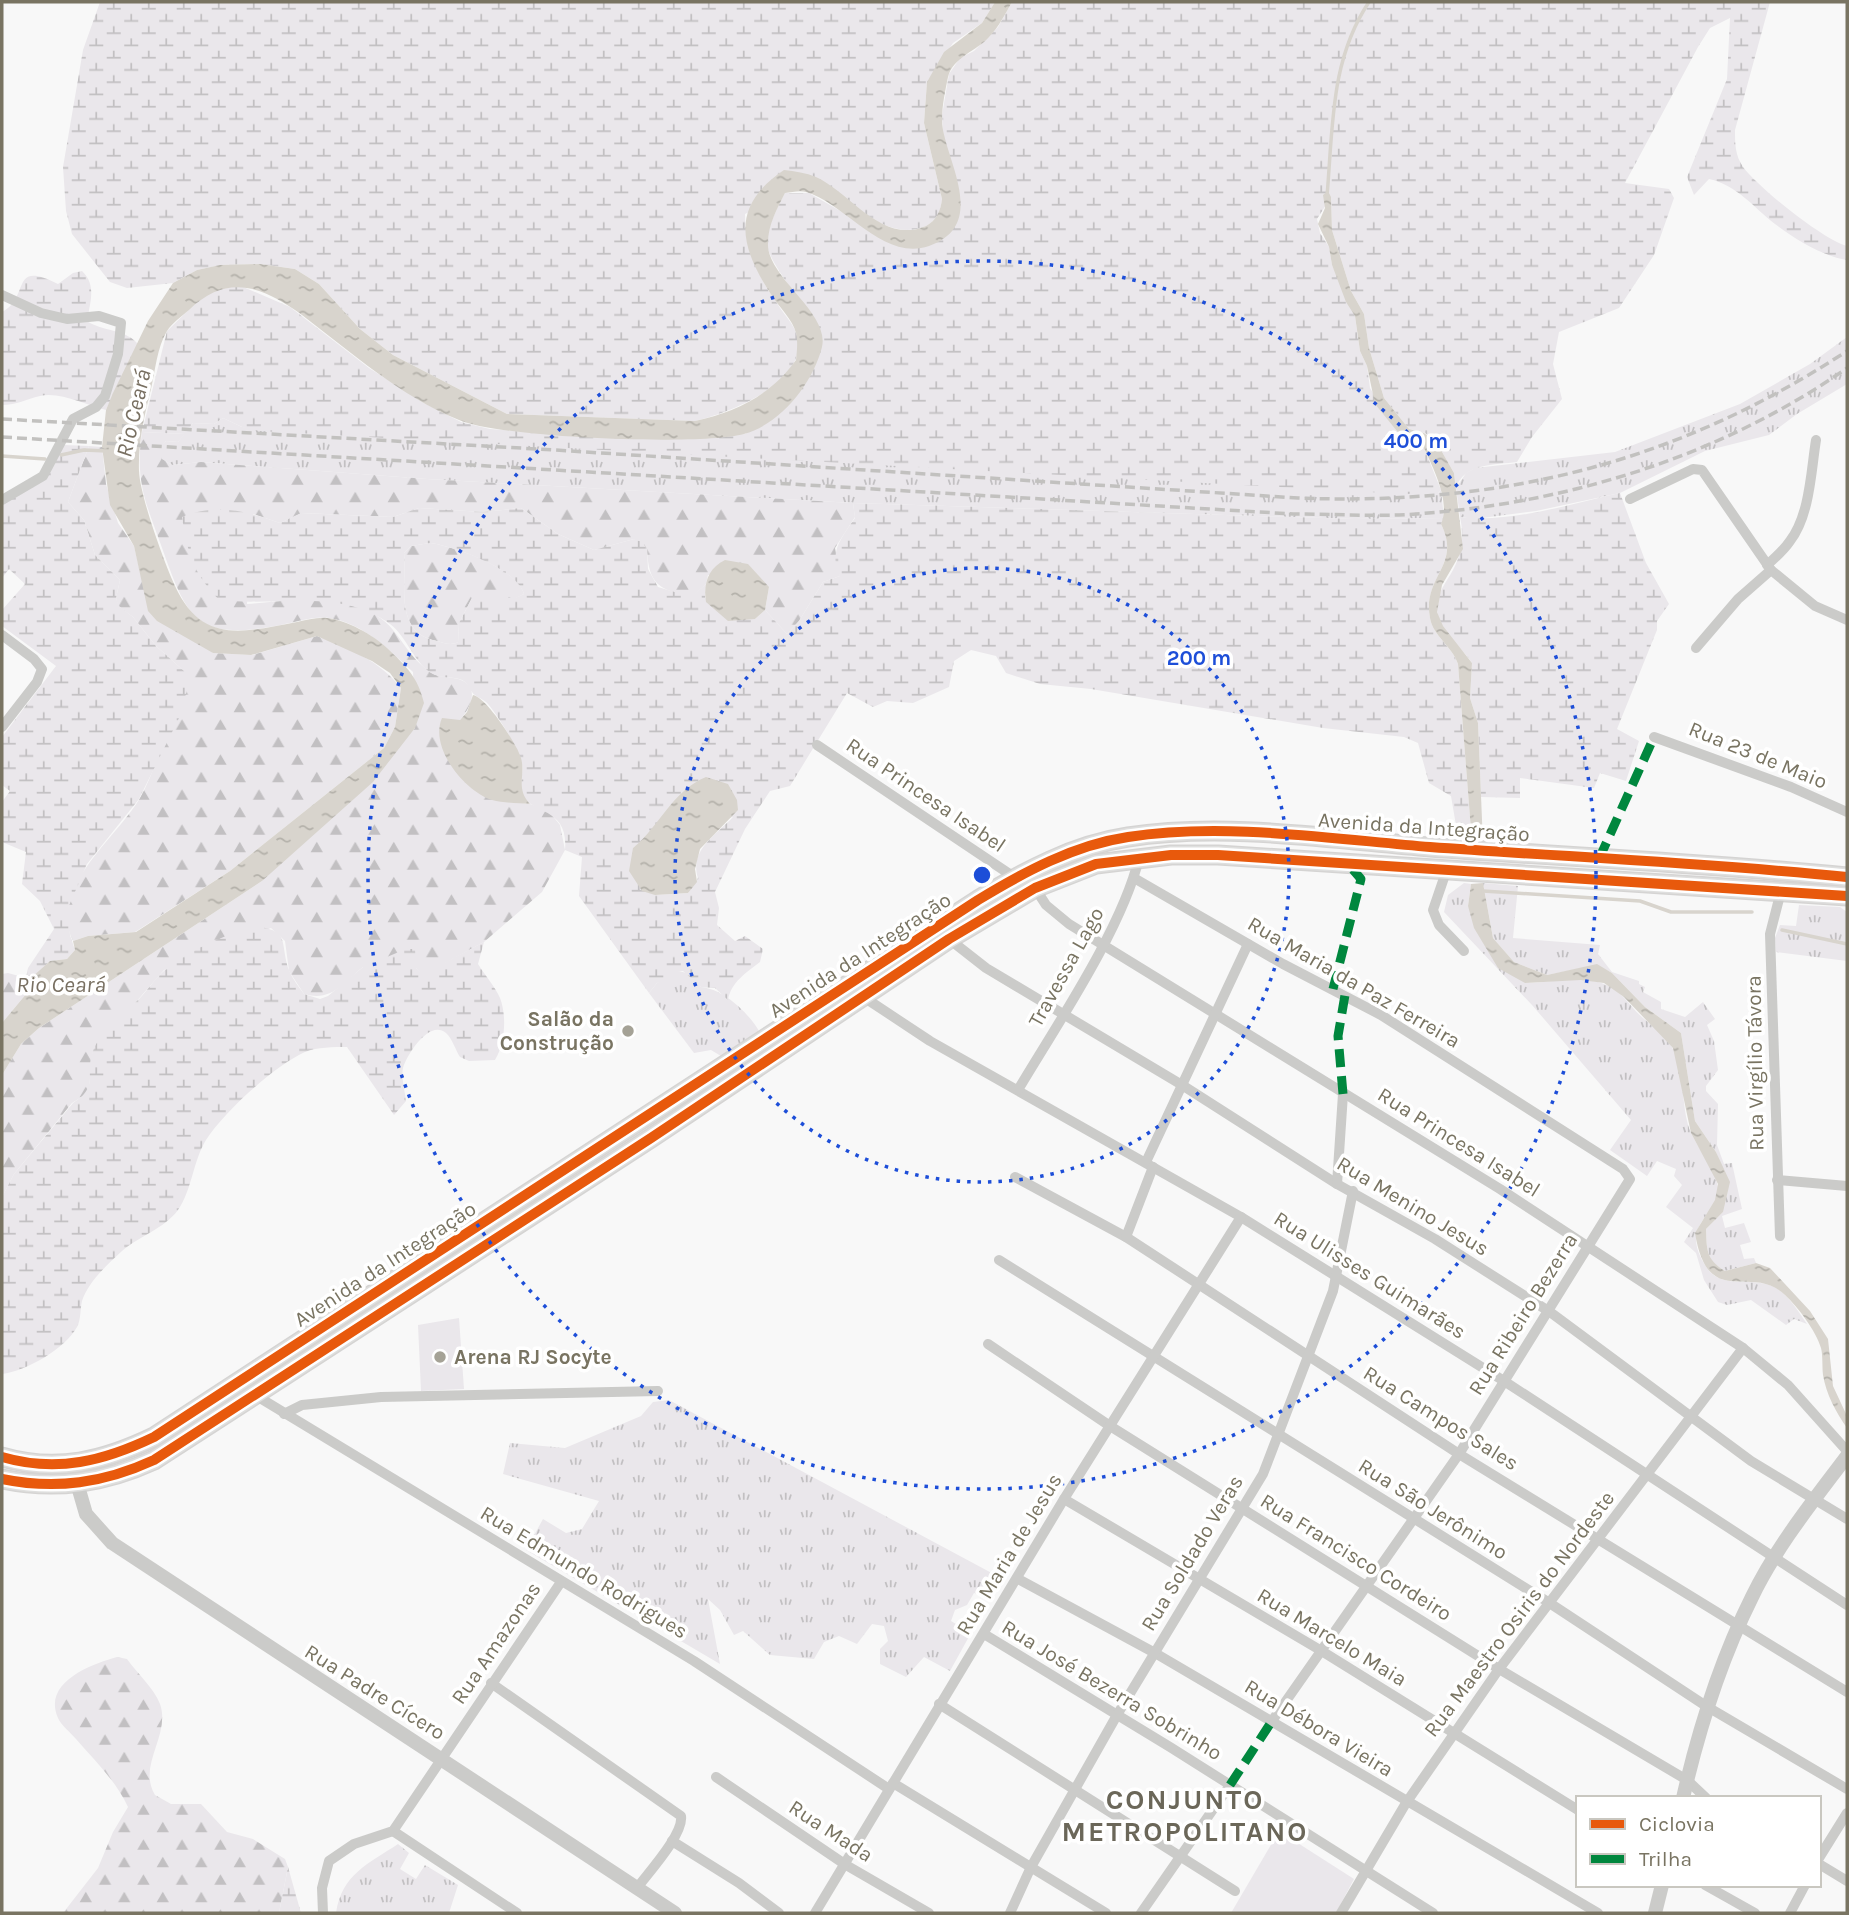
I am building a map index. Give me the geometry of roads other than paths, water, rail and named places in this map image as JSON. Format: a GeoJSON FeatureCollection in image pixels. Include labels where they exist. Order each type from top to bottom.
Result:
{"type":"FeatureCollection","features":[{"type":"Feature","properties":{"kind":"main road","name":"Avenida da Integração"},"geometry":{"type":"LineString","coordinates":[[2,1457],[59,1466],[100,1460],[155,1437],[1014,877],[1084,847],[1125,837],[1173,831],[1275,835],[1847,877]]}},
{"type":"Feature","properties":{"kind":"main road","name":"Avenida da Integração"},"geometry":{"type":"LineString","coordinates":[[2,1479],[24,1484],[78,1483],[125,1474],[154,1460],[781,1053],[949,939],[1035,888],[1097,864],[1139,858],[1218,855],[1847,896]]}},
{"type":"Feature","properties":{"kind":"main road"},"geometry":{"type":"LineString","coordinates":[[1753,889],[1755,870]]}},
{"type":"Feature","properties":{"kind":"main road"},"geometry":{"type":"LineString","coordinates":[[1804,893],[1807,874]]}},
{"type":"Feature","properties":{"kind":"main road"},"geometry":{"type":"LineString","coordinates":[[770,1037],[781,1053]]}},
{"type":"Feature","properties":{"kind":"main road"},"geometry":{"type":"LineString","coordinates":[[745,1052],[756,1068]]}},
{"type":"Feature","properties":{"kind":"main road"},"geometry":{"type":"LineString","coordinates":[[210,1401],[222,1417]]}},
{"type":"Feature","properties":{"kind":"street"},"geometry":{"type":"LineString","coordinates":[[2,295],[41,313],[67,319],[99,316],[121,323],[118,354],[105,396],[96,407],[73,419],[43,476],[2,500]]}},
{"type":"Feature","properties":{"kind":"street"},"geometry":{"type":"LineString","coordinates":[[1696,648],[1769,568],[1797,529],[1808,491],[1816,440]]}},
{"type":"Feature","properties":{"kind":"street"},"geometry":{"type":"LineString","coordinates":[[1630,499],[1693,469],[1702,470],[1769,568],[1815,606],[1847,620]]}},
{"type":"Feature","properties":{"kind":"street"},"geometry":{"type":"LineString","coordinates":[[2,635],[40,664],[41,675],[2,727]]}},
{"type":"Feature","properties":{"kind":"street","name":"Rua 23 de Maio"},"geometry":{"type":"LineString","coordinates":[[1654,737],[1791,787],[1847,812]]}},
{"type":"Feature","properties":{"kind":"street","name":"Rua Princesa Isabel"},"geometry":{"type":"LineString","coordinates":[[817,745],[1014,877]]}},
{"type":"Feature","properties":{"kind":"street","name":"Travessa Lago"},"geometry":{"type":"LineString","coordinates":[[1018,1090],[1101,945],[1134,878],[1139,858]]}},
{"type":"Feature","properties":{"kind":"street"},"geometry":{"type":"LineString","coordinates":[[1447,869],[1433,910],[1439,925],[1464,951]]}},
{"type":"Feature","properties":{"kind":"street","name":"Rua Maria da Paz Ferreira"},"geometry":{"type":"LineString","coordinates":[[1134,878],[1248,944],[1381,1015],[1623,1169]]}},
{"type":"Feature","properties":{"kind":"street","name":"Rua Princesa Isabel"},"geometry":{"type":"LineString","coordinates":[[1035,888],[1055,914],[1101,945],[1587,1246],[1743,1348],[1788,1385],[1847,1453]]}},
{"type":"Feature","properties":{"kind":"street","name":"Rua Virgílio Távora"},"geometry":{"type":"LineString","coordinates":[[1780,1236],[1770,934],[1781,891]]}},
{"type":"Feature","properties":{"kind":"street","name":"Rua Menino Jesus"},"geometry":{"type":"LineString","coordinates":[[949,939],[986,968],[1182,1085],[1337,1184],[1353,1191],[1550,1312],[1761,1468],[1847,1519]]}},
{"type":"Feature","properties":{"kind":"street"},"geometry":{"type":"LineString","coordinates":[[1126,1237],[1149,1165],[1182,1085],[1248,944]]}},
{"type":"Feature","properties":{"kind":"street","name":"Rua Ulisses Guimarães"},"geometry":{"type":"LineString","coordinates":[[862,996],[918,1034],[1241,1217],[1504,1381],[1847,1605]]}},
{"type":"Feature","properties":{"kind":"street"},"geometry":{"type":"LineString","coordinates":[[1337,1184],[1343,1094]]}},
{"type":"Feature","properties":{"kind":"street","name":"Rua Ribeiro Bezerra"},"geometry":{"type":"LineString","coordinates":[[1272,1721],[1459,1454],[1550,1312],[1587,1246],[1627,1186],[1629,1175],[1623,1169]]}},
{"type":"Feature","properties":{"kind":"street","name":"Rua Campos Sales"},"geometry":{"type":"LineString","coordinates":[[1015,1177],[1126,1237],[1459,1454],[1602,1538],[1739,1627],[1847,1692]]}},
{"type":"Feature","properties":{"kind":"street"},"geometry":{"type":"LineString","coordinates":[[1777,1180],[1847,1186]]}},
{"type":"Feature","properties":{"kind":"street","name":"Rua Soldado Veras"},"geometry":{"type":"LineString","coordinates":[[1010,1913],[1031,1867],[1117,1715],[1263,1474],[1309,1356],[1335,1276],[1353,1191]]}},
{"type":"Feature","properties":{"kind":"street","name":"Rua Maria de Jesus"},"geometry":{"type":"LineString","coordinates":[[815,1913],[1064,1499],[1155,1356],[1197,1283],[1241,1217]]}},
{"type":"Feature","properties":{"kind":"street","name":"Rua São Jerônimo"},"geometry":{"type":"LineString","coordinates":[[999,1259],[1548,1602],[1706,1706],[1847,1789]]}},
{"type":"Feature","properties":{"kind":"street","name":"Rua Francisco Cordeiro"},"geometry":{"type":"LineString","coordinates":[[988,1344],[1110,1426],[1499,1669],[1687,1780],[1704,1796]]}},
{"type":"Feature","properties":{"kind":"street","name":"Rua Maestro Osiris do Nordeste"},"geometry":{"type":"LineString","coordinates":[[1341,1913],[1406,1803],[1499,1669],[1548,1602],[1602,1538],[1743,1348]]}},
{"type":"Feature","properties":{"kind":"street"},"geometry":{"type":"LineString","coordinates":[[284,1414],[302,1405],[381,1396],[658,1391]]}},
{"type":"Feature","properties":{"kind":"street","name":"Rua Edmundo Rodrigues"},"geometry":{"type":"LineString","coordinates":[[255,1395],[694,1661],[891,1786],[1106,1913]]}},
{"type":"Feature","properties":{"kind":"street"},"geometry":{"type":"LineString","coordinates":[[1683,1796],[1706,1706],[1752,1595],[1847,1453]]}},
{"type":"Feature","properties":{"kind":"street","name":"Rua Padre Cícero"},"geometry":{"type":"LineString","coordinates":[[78,1483],[86,1514],[112,1543],[676,1913]]}},
{"type":"Feature","properties":{"kind":"street","name":"Rua Marcelo Maia"},"geometry":{"type":"LineString","coordinates":[[1064,1499],[1320,1650],[1576,1809]]}},
{"type":"Feature","properties":{"kind":"street","name":"Rua Débora Vieira"},"geometry":{"type":"LineString","coordinates":[[1018,1579],[1155,1653],[1406,1803],[1598,1913]]}},
{"type":"Feature","properties":{"kind":"street","name":"Rua Amazonas"},"geometry":{"type":"LineString","coordinates":[[393,1831],[561,1582]]}},
{"type":"Feature","properties":{"kind":"street","name":"Rua José Bezerra Sobrinho"},"geometry":{"type":"LineString","coordinates":[[984,1634],[1433,1913]]}},
{"type":"Feature","properties":{"kind":"street"},"geometry":{"type":"LineString","coordinates":[[491,1683],[668,1805],[682,1820],[672,1841],[637,1888]]}},
{"type":"Feature","properties":{"kind":"street"},"geometry":{"type":"LineString","coordinates":[[939,1704],[1235,1891]]}},
{"type":"Feature","properties":{"kind":"street","name":"Rua Mada"},"geometry":{"type":"LineString","coordinates":[[716,1777],[846,1864],[929,1913]]}},
{"type":"Feature","properties":{"kind":"street"},"geometry":{"type":"LineString","coordinates":[[1141,1913],[1230,1785]]}},
{"type":"Feature","properties":{"kind":"street"},"geometry":{"type":"LineString","coordinates":[[1821,1855],[1847,1813]]}},
{"type":"Feature","properties":{"kind":"street"},"geometry":{"type":"LineString","coordinates":[[323,1913],[322,1888],[329,1861],[354,1844],[393,1831],[517,1913]]}},
{"type":"Feature","properties":{"kind":"street"},"geometry":{"type":"LineString","coordinates":[[672,1841],[739,1883],[779,1913]]}},
{"type":"Feature","properties":{"kind":"street"},"geometry":{"type":"LineString","coordinates":[[1821,1865],[1847,1881]]}},
{"type":"Feature","properties":{"kind":"street"},"geometry":{"type":"LineString","coordinates":[[1655,1913],[1662,1887]]}},
{"type":"Feature","properties":{"kind":"street"},"geometry":{"type":"LineString","coordinates":[[1709,1887],[1755,1913]]}},
{"type":"Feature","properties":{"kind":"street"},"geometry":{"type":"LineString","coordinates":[[1790,1913],[1804,1887]]}},
{"type":"Feature","properties":{"kind":"water","name":"Rio Ceará"},"geometry":{"type":"Polygon","coordinates":[[[995,2],[1012,2],[993,33],[960,59],[948,77],[942,124],[957,178],[960,210],[956,225],[946,237],[929,246],[912,249],[896,246],[880,239],[821,198],[804,191],[785,193],[773,217],[768,243],[770,256],[786,282],[817,321],[822,334],[822,347],[818,361],[794,400],[783,412],[758,429],[721,438],[645,440],[556,436],[481,426],[459,420],[417,399],[377,373],[287,305],[259,291],[245,288],[217,291],[203,298],[172,325],[161,344],[157,360],[142,430],[139,471],[159,546],[186,605],[198,618],[211,626],[226,630],[259,629],[320,618],[335,619],[351,625],[375,638],[400,661],[415,679],[424,703],[415,728],[373,782],[262,881],[39,1028],[21,1044],[2,1075],[2,1023],[27,993],[30,985],[26,978],[31,978],[50,961],[67,959],[75,950],[73,941],[88,936],[136,932],[230,871],[384,748],[395,727],[401,688],[390,673],[372,661],[317,636],[251,655],[213,653],[157,621],[148,611],[134,546],[110,505],[102,447],[106,410],[113,393],[148,321],[173,283],[197,270],[220,265],[260,264],[295,269],[319,284],[360,329],[393,355],[507,414],[695,421],[725,413],[764,392],[796,360],[797,339],[794,328],[761,278],[747,244],[745,229],[754,198],[784,170],[792,171],[816,177],[829,184],[868,215],[895,229],[910,230],[930,224],[937,215],[942,199],[924,123],[927,82],[944,52],[982,23],[995,2]]]}},
{"type":"Feature","properties":{"kind":"water"},"geometry":{"type":"Polygon","coordinates":[[[1328,191],[1331,197],[1332,230],[1351,291],[1364,314],[1369,348],[1384,398],[1409,429],[1424,433],[1437,443],[1454,473],[1463,549],[1442,585],[1437,612],[1443,626],[1472,663],[1470,698],[1478,723],[1483,844],[1472,843],[1458,664],[1430,618],[1431,592],[1447,551],[1441,524],[1444,515],[1442,496],[1424,448],[1401,436],[1375,404],[1367,366],[1360,351],[1355,316],[1346,302],[1332,265],[1329,247],[1318,224],[1325,208],[1323,195],[1328,191]]]}},
{"type":"Feature","properties":{"kind":"water"},"geometry":{"type":"Polygon","coordinates":[[[725,560],[748,564],[769,587],[765,610],[755,619],[728,621],[706,602],[708,577],[714,567],[725,560]]]}},
{"type":"Feature","properties":{"kind":"water"},"geometry":{"type":"Polygon","coordinates":[[[473,695],[493,712],[518,751],[522,764],[523,792],[530,804],[496,801],[481,795],[460,778],[445,754],[440,742],[442,718],[460,720],[467,712],[473,695]]]}},
{"type":"Feature","properties":{"kind":"water"},"geometry":{"type":"Polygon","coordinates":[[[706,777],[728,784],[737,800],[738,810],[700,849],[695,869],[697,882],[688,893],[655,895],[642,891],[629,871],[633,848],[684,791],[706,777]]]}},
{"type":"Feature","properties":{"kind":"water"},"geometry":{"type":"Polygon","coordinates":[[[1483,883],[1493,938],[1514,962],[1547,975],[1597,964],[1612,973],[1645,1007],[1681,1033],[1695,1121],[1716,1152],[1730,1182],[1723,1212],[1706,1229],[1708,1253],[1718,1267],[1725,1271],[1756,1263],[1770,1268],[1810,1311],[1828,1339],[1833,1386],[1847,1416],[1847,1428],[1826,1389],[1819,1341],[1795,1306],[1772,1286],[1720,1279],[1710,1271],[1701,1257],[1695,1233],[1715,1200],[1718,1184],[1691,1133],[1673,1048],[1624,997],[1604,983],[1581,980],[1525,983],[1498,968],[1474,928],[1468,906],[1471,884],[1483,883]]]}},
{"type":"Feature","properties":{"kind":"waterway"},"geometry":{"type":"LineString","coordinates":[[1327,196],[1340,71],[1356,24],[1369,2]]}},
{"type":"Feature","properties":{"kind":"waterway"},"geometry":{"type":"LineString","coordinates":[[61,455],[84,450],[107,451]]}},
{"type":"Feature","properties":{"kind":"waterway"},"geometry":{"type":"LineString","coordinates":[[2,456],[45,459]]}},
{"type":"Feature","properties":{"kind":"waterway"},"geometry":{"type":"LineString","coordinates":[[1483,891],[1640,901],[1671,912],[1752,912]]}},
{"type":"Feature","properties":{"kind":"waterway"},"geometry":{"type":"LineString","coordinates":[[1782,930],[1847,944]]}},
{"type":"Feature","properties":{"kind":"railway"},"geometry":{"type":"LineString","coordinates":[[2,419],[555,450],[1298,498],[1373,499],[1446,494],[1516,485],[1585,470],[1652,449],[1718,422],[1783,390],[1847,351]]}},
{"type":"Feature","properties":{"kind":"railway"},"geometry":{"type":"LineString","coordinates":[[2,437],[1293,514],[1399,515],[1517,501],[1634,473],[1744,428],[1797,400],[1847,368]]}},
{"type":"Feature","properties":{"kind":"place","name":"Salão da Construção"},"geometry":{"type":"Point","coordinates":[628,1031]}},
{"type":"Feature","properties":{"kind":"place","name":"Arena RJ Socyte"},"geometry":{"type":"Point","coordinates":[440,1357]}},
{"type":"Feature","properties":{"kind":"district","name":"CONJUNTO METROPOLITANO"},"geometry":{"type":"Point","coordinates":[1185,1815]}}]}
